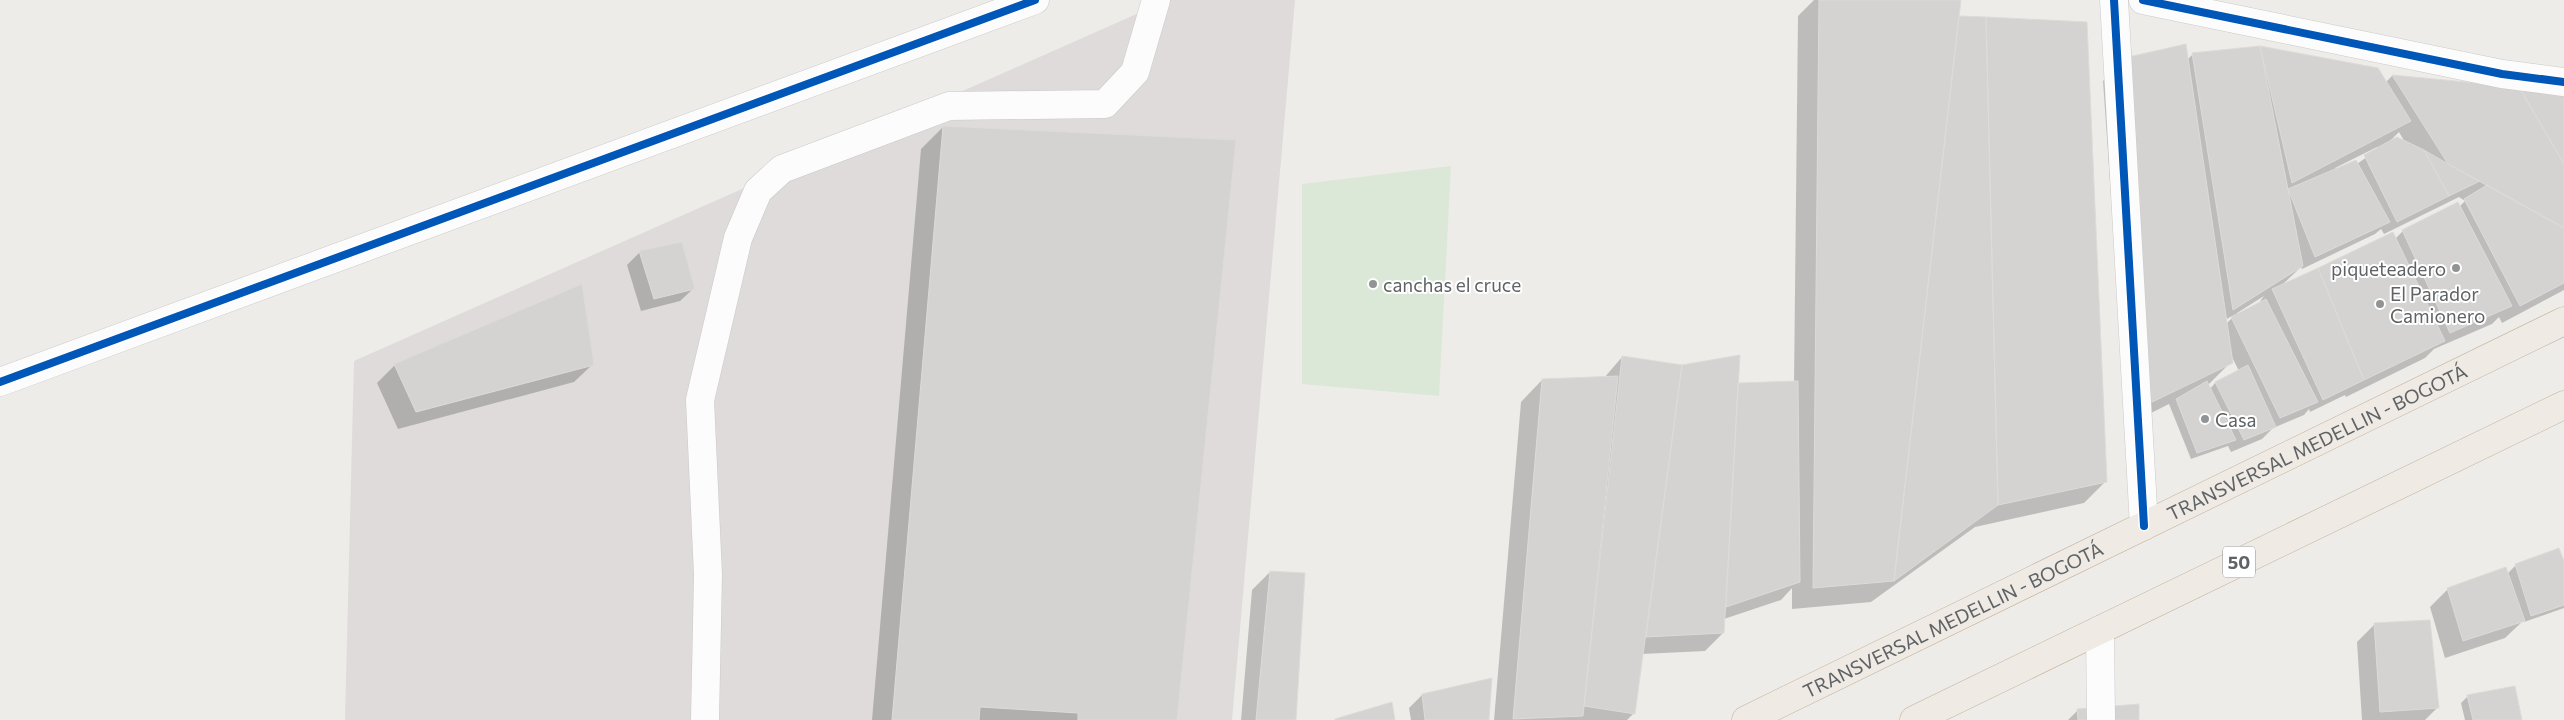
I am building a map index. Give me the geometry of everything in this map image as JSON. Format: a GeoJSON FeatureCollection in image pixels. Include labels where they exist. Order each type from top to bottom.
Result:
{"type":"FeatureCollection","features":[{"type":"Feature","properties":{"kind":"highway","name":"TRANSVERSAL MEDELLIN - BOGOTÁ"},"geometry":{"type":"LineString","coordinates":[[1746,720],[2564,321]]}},
{"type":"Feature","properties":{"kind":"highway","name":"50"},"geometry":{"type":"LineString","coordinates":[[1914,720],[2564,404]]}},
{"type":"Feature","properties":{"kind":"street"},"geometry":{"type":"LineString","coordinates":[[0,382],[1035,0]]}},
{"type":"Feature","properties":{"kind":"street"},"geometry":{"type":"LineString","coordinates":[[705,720],[708,575],[700,400],[738,238],[758,191],[782,168],[949,106],[1105,104],[1135,72],[1156,0]]}},
{"type":"Feature","properties":{"kind":"street"},"geometry":{"type":"LineString","coordinates":[[2114,0],[2144,526]]}},
{"type":"Feature","properties":{"kind":"street"},"geometry":{"type":"LineString","coordinates":[[2143,0],[2502,74],[2564,82]]}},
{"type":"Feature","properties":{"kind":"street"},"geometry":{"type":"LineString","coordinates":[[2100,630],[2101,720]]}},
{"type":"Feature","properties":{"kind":"shaded area"},"geometry":{"type":"Polygon","coordinates":[[[1168,0],[1295,0],[1232,720],[345,720],[354,361],[1168,0]]]}},
{"type":"Feature","properties":{"kind":"green space","name":"canchas el cruce"},"geometry":{"type":"Polygon","coordinates":[[[1451,166],[1439,396],[1302,384],[1302,184],[1451,166]]]}},
{"type":"Feature","properties":{"kind":"building"},"geometry":{"type":"Polygon","coordinates":[[[1819,0],[1961,0],[1894,581],[1813,588],[1819,0]]]}},
{"type":"Feature","properties":{"kind":"building"},"geometry":{"type":"Polygon","coordinates":[[[1959,16],[1986,17],[1998,505],[1894,581],[1959,16]]]}},
{"type":"Feature","properties":{"kind":"building"},"geometry":{"type":"Polygon","coordinates":[[[1986,17],[2087,22],[2107,482],[1998,505],[1986,17]]]}},
{"type":"Feature","properties":{"kind":"building"},"geometry":{"type":"Polygon","coordinates":[[[2186,44],[2233,363],[2148,404],[2124,58],[2186,44]]]}},
{"type":"Feature","properties":{"kind":"building"},"geometry":{"type":"Polygon","coordinates":[[[2260,46],[2303,266],[2233,310],[2192,53],[2260,46]]]}},
{"type":"Feature","properties":{"kind":"building"},"geometry":{"type":"Polygon","coordinates":[[[2260,46],[2378,68],[2411,121],[2292,183],[2260,46]]]}},
{"type":"Feature","properties":{"kind":"building"},"geometry":{"type":"Polygon","coordinates":[[[2392,75],[2519,87],[2564,164],[2564,228],[2448,164],[2392,75]]]}},
{"type":"Feature","properties":{"kind":"building"},"geometry":{"type":"Polygon","coordinates":[[[2519,87],[2564,95],[2564,164],[2519,87]]]}},
{"type":"Feature","properties":{"kind":"building"},"geometry":{"type":"Polygon","coordinates":[[[943,126],[1236,140],[1177,720],[1078,720],[1078,713],[980,707],[979,720],[892,720],[943,126]]]}},
{"type":"Feature","properties":{"kind":"building"},"geometry":{"type":"Polygon","coordinates":[[[2397,137],[2424,150],[2449,196],[2397,222],[2364,155],[2397,137]]]}},
{"type":"Feature","properties":{"kind":"building"},"geometry":{"type":"Polygon","coordinates":[[[2424,150],[2448,164],[2480,181],[2449,196],[2424,150]]]}},
{"type":"Feature","properties":{"kind":"building"},"geometry":{"type":"Polygon","coordinates":[[[2356,160],[2390,222],[2315,257],[2288,189],[2356,160]]]}},
{"type":"Feature","properties":{"kind":"building"},"geometry":{"type":"Polygon","coordinates":[[[2487,185],[2564,228],[2564,283],[2520,306],[2464,199],[2487,185]]]}},
{"type":"Feature","properties":{"kind":"building","name":"piqueteadero"},"geometry":{"type":"Polygon","coordinates":[[[2458,202],[2512,306],[2450,333],[2402,230],[2458,202]]]}},
{"type":"Feature","properties":{"kind":"building","name":"El Parador Camionero"},"geometry":{"type":"Polygon","coordinates":[[[2393,232],[2445,341],[2364,380],[2318,268],[2393,232]]]}},
{"type":"Feature","properties":{"kind":"building"},"geometry":{"type":"Polygon","coordinates":[[[682,242],[695,289],[654,299],[639,251],[682,242]]]}},
{"type":"Feature","properties":{"kind":"building"},"geometry":{"type":"Polygon","coordinates":[[[2318,268],[2364,380],[2323,400],[2272,289],[2318,268]]]}},
{"type":"Feature","properties":{"kind":"building"},"geometry":{"type":"Polygon","coordinates":[[[582,284],[594,365],[416,412],[394,364],[582,284]]]}},
{"type":"Feature","properties":{"kind":"building"},"geometry":{"type":"Polygon","coordinates":[[[2266,299],[2318,402],[2280,418],[2231,317],[2266,299]]]}},
{"type":"Feature","properties":{"kind":"building"},"geometry":{"type":"Polygon","coordinates":[[[1740,355],[1724,633],[1646,637],[1682,365],[1740,355]]]}},
{"type":"Feature","properties":{"kind":"building"},"geometry":{"type":"Polygon","coordinates":[[[1622,356],[1682,365],[1635,714],[1584,706],[1622,356]]]}},
{"type":"Feature","properties":{"kind":"building","name":"Casa"},"geometry":{"type":"Polygon","coordinates":[[[2248,365],[2276,427],[2244,440],[2215,382],[2248,365]]]}},
{"type":"Feature","properties":{"kind":"building"},"geometry":{"type":"Polygon","coordinates":[[[1618,376],[1583,716],[1513,719],[1542,379],[1618,376]]]}},
{"type":"Feature","properties":{"kind":"building"},"geometry":{"type":"Polygon","coordinates":[[[1798,381],[1800,582],[1726,607],[1738,383],[1798,381]]]}},
{"type":"Feature","properties":{"kind":"building","name":"Casa"},"geometry":{"type":"Polygon","coordinates":[[[2207,381],[2236,440],[2197,453],[2176,399],[2207,381]]]}},
{"type":"Feature","properties":{"kind":"building"},"geometry":{"type":"Polygon","coordinates":[[[2559,548],[2564,561],[2564,605],[2531,616],[2515,564],[2559,548]]]}},
{"type":"Feature","properties":{"kind":"building"},"geometry":{"type":"Polygon","coordinates":[[[2506,567],[2525,621],[2463,641],[2447,588],[2506,567]]]}},
{"type":"Feature","properties":{"kind":"building"},"geometry":{"type":"Polygon","coordinates":[[[1270,571],[1305,573],[1296,720],[1256,720],[1270,571]]]}},
{"type":"Feature","properties":{"kind":"building"},"geometry":{"type":"Polygon","coordinates":[[[2430,620],[2439,708],[2380,712],[2374,623],[2430,620]]]}},
{"type":"Feature","properties":{"kind":"building"},"geometry":{"type":"Polygon","coordinates":[[[1492,678],[1489,720],[1425,720],[1422,694],[1492,678]]]}},
{"type":"Feature","properties":{"kind":"building"},"geometry":{"type":"Polygon","coordinates":[[[2515,686],[2522,720],[2473,720],[2467,695],[2515,686]]]}},
{"type":"Feature","properties":{"kind":"building"},"geometry":{"type":"Polygon","coordinates":[[[1392,702],[1395,720],[1335,720],[1335,719],[1392,702]]]}},
{"type":"Feature","properties":{"kind":"building"},"geometry":{"type":"Polygon","coordinates":[[[2139,704],[2139,720],[2078,720],[2077,709],[2139,704]]]}},
{"type":"Feature","properties":{"kind":"cycle path"},"geometry":{"type":"LineString","coordinates":[[0,382],[1035,0]]}},
{"type":"Feature","properties":{"kind":"cycle path"},"geometry":{"type":"LineString","coordinates":[[2114,0],[2144,526]]}},
{"type":"Feature","properties":{"kind":"cycle path"},"geometry":{"type":"LineString","coordinates":[[2143,0],[2502,74],[2564,82]]}},
{"type":"Feature","properties":{"kind":"place","name":"piqueteadero"},"geometry":{"type":"Point","coordinates":[2456,268]}},
{"type":"Feature","properties":{"kind":"place","name":"canchas el cruce"},"geometry":{"type":"Point","coordinates":[1373,284]}},
{"type":"Feature","properties":{"kind":"place","name":"El Parador Camionero"},"geometry":{"type":"Point","coordinates":[2380,304]}},
{"type":"Feature","properties":{"kind":"place","name":"Casa"},"geometry":{"type":"Point","coordinates":[2205,419]}}]}
